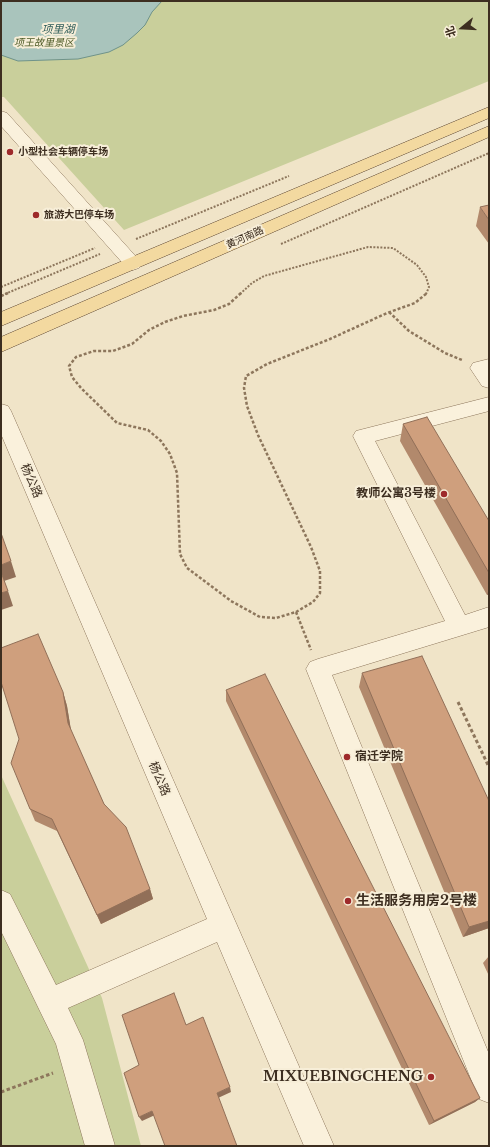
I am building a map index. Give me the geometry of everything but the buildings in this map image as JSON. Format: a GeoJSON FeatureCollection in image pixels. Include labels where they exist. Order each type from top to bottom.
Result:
{"type":"FeatureCollection","features":[{"type":"Feature","properties":{"kind":"main road","name":"黄河南路"},"geometry":{"type":"LineString","coordinates":[[1,319],[489,112]]}},
{"type":"Feature","properties":{"kind":"main road","name":"黄河南路"},"geometry":{"type":"LineString","coordinates":[[1,345],[489,131]]}},
{"type":"Feature","properties":{"kind":"street"},"geometry":{"type":"LineString","coordinates":[[1,116],[133,264]]}},
{"type":"Feature","properties":{"kind":"street"},"geometry":{"type":"LineString","coordinates":[[459,626],[363,436],[489,404]]}},
{"type":"Feature","properties":{"kind":"street","name":"杨公路"},"geometry":{"type":"LineString","coordinates":[[1,411],[319,1146]]}},
{"type":"Feature","properties":{"kind":"street"},"geometry":{"type":"LineString","coordinates":[[489,617],[318,669],[489,1090]]}},
{"type":"Feature","properties":{"kind":"street"},"geometry":{"type":"LineString","coordinates":[[1,903],[69,1040],[100,1146]]}},
{"type":"Feature","properties":{"kind":"street"},"geometry":{"type":"LineString","coordinates":[[50,1002],[223,926]]}},
{"type":"Feature","properties":{"kind":"path"},"geometry":{"type":"LineString","coordinates":[[1,287],[292,175]]}},
{"type":"Feature","properties":{"kind":"path"},"geometry":{"type":"LineString","coordinates":[[1,296],[115,244]]}},
{"type":"Feature","properties":{"kind":"path"},"geometry":{"type":"LineString","coordinates":[[368,246],[393,248],[417,265],[426,277],[429,287],[426,295],[415,303],[389,312],[330,339],[267,364],[246,376],[244,388],[247,406],[258,435],[311,547],[320,571],[320,593],[313,602],[296,612],[276,618],[260,617],[231,601],[187,568],[180,554],[178,521],[179,496],[176,473],[170,454],[161,441],[148,430],[117,423],[81,388],[72,377],[69,366],[76,357],[94,351],[113,351],[132,344],[149,330],[165,322],[182,316],[214,310],[229,304],[252,283],[264,276],[368,246]]}},
{"type":"Feature","properties":{"kind":"path"},"geometry":{"type":"LineString","coordinates":[[389,312],[420,339],[486,372]]}},
{"type":"Feature","properties":{"kind":"path"},"geometry":{"type":"LineString","coordinates":[[296,612],[318,669]]}},
{"type":"Feature","properties":{"kind":"path"},"geometry":{"type":"LineString","coordinates":[[458,702],[489,766]]}},
{"type":"Feature","properties":{"kind":"path"},"geometry":{"type":"LineString","coordinates":[[1,1092],[75,1064]]}},
{"type":"Feature","properties":{"kind":"green space","name":"项王故里景区"},"geometry":{"type":"Polygon","coordinates":[[[1,1],[489,1],[489,81],[124,230],[4,97],[1,97],[1,1]]]}},
{"type":"Feature","properties":{"kind":"green space"},"geometry":{"type":"Polygon","coordinates":[[[1,775],[102,998],[141,1146],[1,1146],[1,775]]]}},
{"type":"Feature","properties":{"kind":"water","name":"项里湖"},"geometry":{"type":"Polygon","coordinates":[[[1,1],[162,1],[152,12],[145,25],[137,33],[123,45],[109,52],[78,59],[18,61],[1,55],[1,1]]]}},
{"type":"Feature","properties":{"kind":"place","name":"小型社会车辆停车场"},"geometry":{"type":"Point","coordinates":[10,152]}},
{"type":"Feature","properties":{"kind":"place","name":"旅游大巴停车场"},"geometry":{"type":"Point","coordinates":[36,215]}},
{"type":"Feature","properties":{"kind":"place","name":"教师公寓3号楼"},"geometry":{"type":"Point","coordinates":[444,494]}},
{"type":"Feature","properties":{"kind":"place","name":"宿迁学院"},"geometry":{"type":"Point","coordinates":[347,757]}},
{"type":"Feature","properties":{"kind":"place","name":"生活服务用房2号楼"},"geometry":{"type":"Point","coordinates":[348,901]}},
{"type":"Feature","properties":{"kind":"place","name":"MIXUEBINGCHENG"},"geometry":{"type":"Point","coordinates":[431,1077]}}]}
